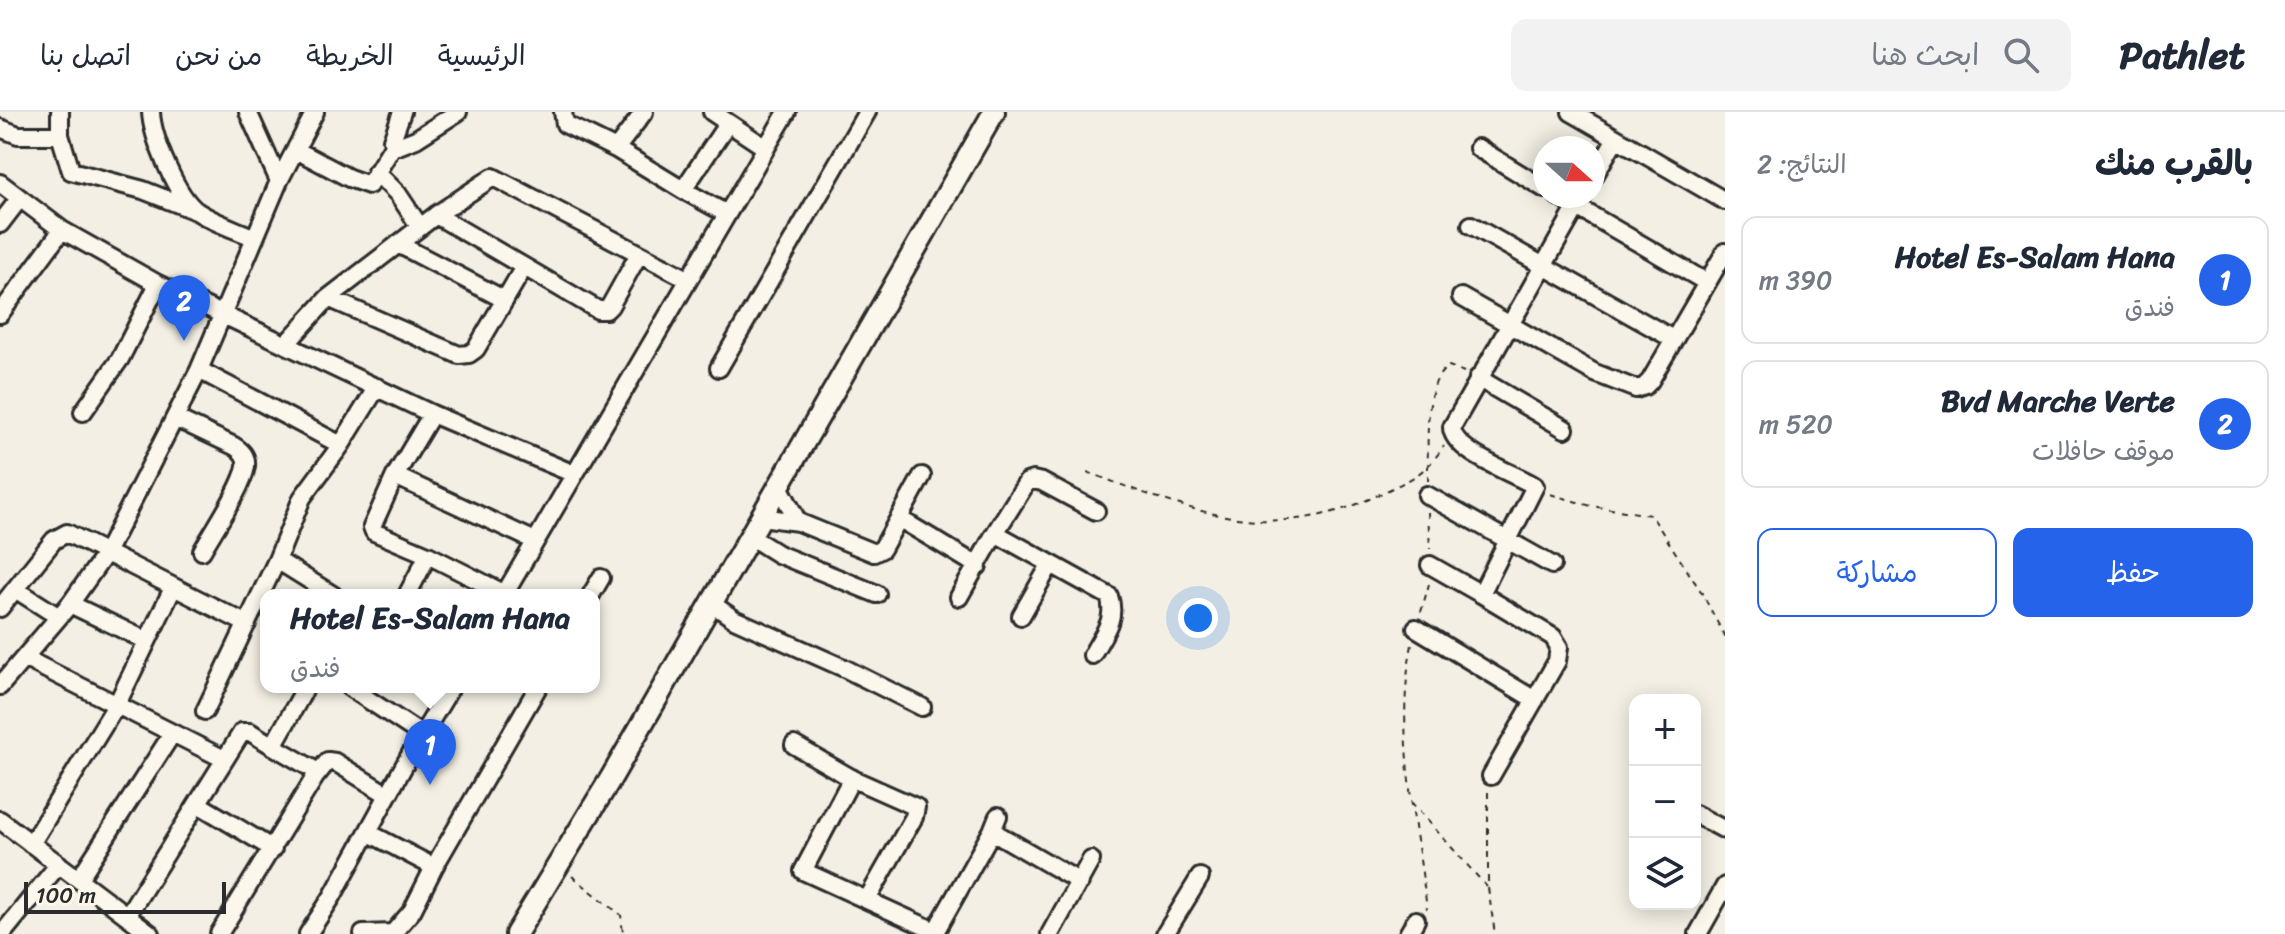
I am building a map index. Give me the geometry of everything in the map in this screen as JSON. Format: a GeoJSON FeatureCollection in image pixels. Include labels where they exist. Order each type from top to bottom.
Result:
{"type":"FeatureCollection","features":[{"type":"Feature","properties":{"kind":"main road"},"geometry":{"type":"LineString","coordinates":[[516,934],[611,778],[994,112]]}},
{"type":"Feature","properties":{"kind":"street"},"geometry":{"type":"LineString","coordinates":[[60,112],[60,135],[67,163],[77,175],[143,190],[255,238]]}},
{"type":"Feature","properties":{"kind":"street"},"geometry":{"type":"LineString","coordinates":[[151,112],[162,152],[196,211]]}},
{"type":"Feature","properties":{"kind":"street"},"geometry":{"type":"LineString","coordinates":[[248,112],[279,181]]}},
{"type":"Feature","properties":{"kind":"street"},"geometry":{"type":"LineString","coordinates":[[0,686],[65,611],[106,553],[199,370],[279,181],[315,112]]}},
{"type":"Feature","properties":{"kind":"street"},"geometry":{"type":"LineString","coordinates":[[296,150],[369,185],[394,144],[392,135],[402,112]]}},
{"type":"Feature","properties":{"kind":"street"},"geometry":{"type":"LineString","coordinates":[[394,144],[406,144],[458,112]]}},
{"type":"Feature","properties":{"kind":"street"},"geometry":{"type":"LineString","coordinates":[[563,112],[565,124],[616,149],[727,214]]}},
{"type":"Feature","properties":{"kind":"street"},"geometry":{"type":"LineString","coordinates":[[616,149],[644,112]]}},
{"type":"Feature","properties":{"kind":"street"},"geometry":{"type":"LineString","coordinates":[[712,112],[766,148]]}},
{"type":"Feature","properties":{"kind":"street"},"geometry":{"type":"LineString","coordinates":[[508,589],[787,112]]}},
{"type":"Feature","properties":{"kind":"street"},"geometry":{"type":"LineString","coordinates":[[719,368],[867,112]]}},
{"type":"Feature","properties":{"kind":"street"},"geometry":{"type":"LineString","coordinates":[[1571,112],[1725,201]]}},
{"type":"Feature","properties":{"kind":"street"},"geometry":{"type":"LineString","coordinates":[[683,190],[728,123]]}},
{"type":"Feature","properties":{"kind":"street"},"geometry":{"type":"LineString","coordinates":[[0,128],[18,135],[60,135]]}},
{"type":"Feature","properties":{"kind":"street"},"geometry":{"type":"LineString","coordinates":[[1605,157],[1616,138]]}},
{"type":"Feature","properties":{"kind":"street"},"geometry":{"type":"LineString","coordinates":[[1478,148],[1533,182]]}},
{"type":"Feature","properties":{"kind":"street"},"geometry":{"type":"LineString","coordinates":[[376,172],[398,194],[420,227]]}},
{"type":"Feature","properties":{"kind":"street"},"geometry":{"type":"LineString","coordinates":[[286,344],[328,298],[436,215],[493,177],[688,279]]}},
{"type":"Feature","properties":{"kind":"street"},"geometry":{"type":"LineString","coordinates":[[0,183],[62,230],[158,284],[432,414],[574,474]]}},
{"type":"Feature","properties":{"kind":"street"},"geometry":{"type":"LineString","coordinates":[[0,224],[20,198]]}},
{"type":"Feature","properties":{"kind":"street"},"geometry":{"type":"LineString","coordinates":[[1481,594],[1535,486],[1461,446],[1452,435],[1455,418],[1576,208]]}},
{"type":"Feature","properties":{"kind":"street"},"geometry":{"type":"LineString","coordinates":[[1589,208],[1706,282]]}},
{"type":"Feature","properties":{"kind":"street"},"geometry":{"type":"LineString","coordinates":[[436,215],[598,310],[606,310],[639,254]]}},
{"type":"Feature","properties":{"kind":"street"},"geometry":{"type":"LineString","coordinates":[[1471,225],[1673,339]]}},
{"type":"Feature","properties":{"kind":"street"},"geometry":{"type":"LineString","coordinates":[[0,314],[62,230]]}},
{"type":"Feature","properties":{"kind":"street"},"geometry":{"type":"LineString","coordinates":[[398,244],[505,300]]}},
{"type":"Feature","properties":{"kind":"street"},"geometry":{"type":"LineString","coordinates":[[1461,297],[1595,373],[1636,389],[1650,381],[1725,252]]}},
{"type":"Feature","properties":{"kind":"street"},"geometry":{"type":"LineString","coordinates":[[328,298],[459,355],[469,354],[476,349],[524,267]]}},
{"type":"Feature","properties":{"kind":"street"},"geometry":{"type":"LineString","coordinates":[[83,412],[120,359],[158,284]]}},
{"type":"Feature","properties":{"kind":"street"},"geometry":{"type":"LineString","coordinates":[[199,370],[341,445]]}},
{"type":"Feature","properties":{"kind":"street"},"geometry":{"type":"LineString","coordinates":[[1478,378],[1565,429]]}},
{"type":"Feature","properties":{"kind":"street"},"geometry":{"type":"LineString","coordinates":[[263,589],[302,498],[341,445],[377,387]]}},
{"type":"Feature","properties":{"kind":"street"},"geometry":{"type":"LineString","coordinates":[[432,414],[395,476],[372,527],[374,532],[495,589]]}},
{"type":"Feature","properties":{"kind":"street"},"geometry":{"type":"LineString","coordinates":[[175,418],[234,446],[245,457],[243,477],[202,551]]}},
{"type":"Feature","properties":{"kind":"street"},"geometry":{"type":"LineString","coordinates":[[395,476],[535,541]]}},
{"type":"Feature","properties":{"kind":"street"},"geometry":{"type":"LineString","coordinates":[[761,517],[798,522],[874,553],[882,549],[922,476]]}},
{"type":"Feature","properties":{"kind":"street"},"geometry":{"type":"LineString","coordinates":[[959,597],[1027,482],[1033,480],[1096,511]]}},
{"type":"Feature","properties":{"kind":"street"},"geometry":{"type":"LineString","coordinates":[[779,486],[798,522]]}},
{"type":"Feature","properties":{"kind":"street"},"geometry":{"type":"LineString","coordinates":[[1427,495],[1552,565]]}},
{"type":"Feature","properties":{"kind":"street"},"geometry":{"type":"LineString","coordinates":[[900,519],[978,566]]}},
{"type":"Feature","properties":{"kind":"street"},"geometry":{"type":"LineString","coordinates":[[995,533],[1109,596],[1113,609],[1111,618],[1092,655]]}},
{"type":"Feature","properties":{"kind":"street"},"geometry":{"type":"LineString","coordinates":[[0,608],[54,540],[63,534],[77,537],[247,624]]}},
{"type":"Feature","properties":{"kind":"street"},"geometry":{"type":"LineString","coordinates":[[751,537],[778,554],[877,594]]}},
{"type":"Feature","properties":{"kind":"street"},"geometry":{"type":"LineString","coordinates":[[410,589],[428,555]]}},
{"type":"Feature","properties":{"kind":"street"},"geometry":{"type":"LineString","coordinates":[[277,560],[323,589]]}},
{"type":"Feature","properties":{"kind":"street"},"geometry":{"type":"LineString","coordinates":[[1021,616],[1050,565]]}},
{"type":"Feature","properties":{"kind":"street"},"geometry":{"type":"LineString","coordinates":[[1430,565],[1557,640],[1557,661],[1491,776]]}},
{"type":"Feature","properties":{"kind":"street"},"geometry":{"type":"LineString","coordinates":[[595,589],[601,578]]}},
{"type":"Feature","properties":{"kind":"street"},"geometry":{"type":"LineString","coordinates":[[31,844],[117,704],[173,588]]}},
{"type":"Feature","properties":{"kind":"street"},"geometry":{"type":"LineString","coordinates":[[15,589],[147,641]]}},
{"type":"Feature","properties":{"kind":"street"},"geometry":{"type":"LineString","coordinates":[[205,711],[260,596]]}},
{"type":"Feature","properties":{"kind":"street"},"geometry":{"type":"LineString","coordinates":[[711,603],[734,619],[922,707]]}},
{"type":"Feature","properties":{"kind":"street"},"geometry":{"type":"LineString","coordinates":[[1416,628],[1535,700]]}},
{"type":"Feature","properties":{"kind":"street"},"geometry":{"type":"LineString","coordinates":[[26,659],[224,759]]}},
{"type":"Feature","properties":{"kind":"street"},"geometry":{"type":"LineString","coordinates":[[273,746],[303,693]]}},
{"type":"Feature","properties":{"kind":"street"},"geometry":{"type":"LineString","coordinates":[[358,693],[422,735]]}},
{"type":"Feature","properties":{"kind":"street"},"geometry":{"type":"LineString","coordinates":[[308,934],[447,693]]}},
{"type":"Feature","properties":{"kind":"street"},"geometry":{"type":"LineString","coordinates":[[363,934],[393,933],[412,911],[535,693]]}},
{"type":"Feature","properties":{"kind":"street"},"geometry":{"type":"LineString","coordinates":[[127,916],[242,732],[246,731],[318,772]]}},
{"type":"Feature","properties":{"kind":"street"},"geometry":{"type":"LineString","coordinates":[[79,879],[172,734]]}},
{"type":"Feature","properties":{"kind":"street"},"geometry":{"type":"LineString","coordinates":[[794,745],[852,778],[916,807],[914,817],[868,898]]}},
{"type":"Feature","properties":{"kind":"street"},"geometry":{"type":"LineString","coordinates":[[219,934],[318,772],[328,761],[335,762],[388,795]]}},
{"type":"Feature","properties":{"kind":"street"},"geometry":{"type":"LineString","coordinates":[[852,778],[803,871],[868,898],[935,932],[995,824],[1080,882]]}},
{"type":"Feature","properties":{"kind":"street"},"geometry":{"type":"LineString","coordinates":[[198,804],[273,849]]}},
{"type":"Feature","properties":{"kind":"street"},"geometry":{"type":"LineString","coordinates":[[1701,817],[1725,830]]}},
{"type":"Feature","properties":{"kind":"street"},"geometry":{"type":"LineString","coordinates":[[0,820],[151,934]]}},
{"type":"Feature","properties":{"kind":"street"},"geometry":{"type":"LineString","coordinates":[[369,833],[434,867]]}},
{"type":"Feature","properties":{"kind":"street"},"geometry":{"type":"LineString","coordinates":[[1050,934],[1091,860]]}},
{"type":"Feature","properties":{"kind":"street"},"geometry":{"type":"LineString","coordinates":[[2,934],[59,864]]}},
{"type":"Feature","properties":{"kind":"street"},"geometry":{"type":"LineString","coordinates":[[1165,934],[1200,877]]}},
{"type":"Feature","properties":{"kind":"street"},"geometry":{"type":"LineString","coordinates":[[1698,934],[1725,886]]}},
{"type":"Feature","properties":{"kind":"path"},"geometry":{"type":"LineString","coordinates":[[1087,472],[1189,509],[1274,521],[1310,518],[1351,508],[1428,469],[1452,435]]}},
{"type":"Feature","properties":{"kind":"path"},"geometry":{"type":"LineString","coordinates":[[1535,486],[1546,493],[1591,506],[1651,515],[1702,593],[1725,637]]}},
{"type":"Feature","properties":{"kind":"path"},"geometry":{"type":"LineString","coordinates":[[1416,628],[1408,668],[1405,732],[1417,921]]}},
{"type":"Feature","properties":{"kind":"path"},"geometry":{"type":"LineString","coordinates":[[1491,776],[1487,810],[1488,888],[1495,934]]}},
{"type":"Feature","properties":{"kind":"path"},"geometry":{"type":"LineString","coordinates":[[1411,801],[1488,888]]}},
{"type":"Feature","properties":{"kind":"path"},"geometry":{"type":"LineString","coordinates":[[558,865],[621,915],[623,934]]}},
{"type":"Feature","properties":{"kind":"place","name":"Bvd Marche Verte"},"geometry":{"type":"Point","coordinates":[184,341]}},
{"type":"Feature","properties":{"kind":"place","name":"Hotel Es-Salam Hana"},"geometry":{"type":"Point","coordinates":[430,785]}}]}
